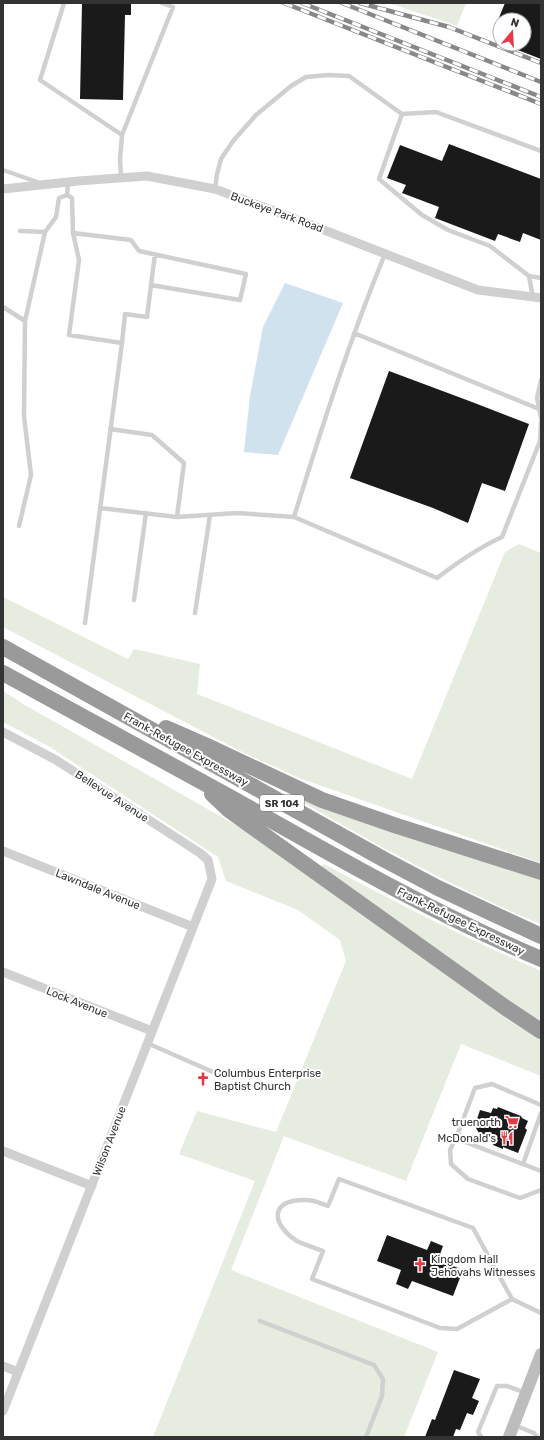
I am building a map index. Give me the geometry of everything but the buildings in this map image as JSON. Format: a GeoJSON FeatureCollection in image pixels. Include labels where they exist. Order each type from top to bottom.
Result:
{"type":"FeatureCollection","features":[{"type":"Feature","properties":{"kind":"highway","name":"Frank-Refugee Expressway"},"geometry":{"type":"LineString","coordinates":[[3,647],[385,860],[473,905],[541,936]]}},
{"type":"Feature","properties":{"kind":"highway","name":"Frank-Refugee Expressway"},"geometry":{"type":"LineString","coordinates":[[3,673],[379,881],[484,934],[541,959]]}},
{"type":"Feature","properties":{"kind":"highway"},"geometry":{"type":"LineString","coordinates":[[128,717],[170,730],[322,800],[541,872]]}},
{"type":"Feature","properties":{"kind":"highway"},"geometry":{"type":"LineString","coordinates":[[200,781],[229,810],[506,1008],[541,1031]]}},
{"type":"Feature","properties":{"kind":"main road"},"geometry":{"type":"LineString","coordinates":[[509,1437],[541,1354]]}},
{"type":"Feature","properties":{"kind":"street","name":"Buckeye Park Road"},"geometry":{"type":"LineString","coordinates":[[3,189],[147,176],[215,189],[478,290],[537,298]]}},
{"type":"Feature","properties":{"kind":"street","name":"Bellevue Avenue"},"geometry":{"type":"LineString","coordinates":[[3,732],[56,760],[200,853],[208,860],[211,870]]}},
{"type":"Feature","properties":{"kind":"street","name":"Lawndale Avenue"},"geometry":{"type":"LineString","coordinates":[[3,851],[193,927]]}},
{"type":"Feature","properties":{"kind":"street","name":"Wilson Avenue"},"geometry":{"type":"LineString","coordinates":[[3,1411],[211,883],[211,870]]}},
{"type":"Feature","properties":{"kind":"street","name":"Lock Avenue"},"geometry":{"type":"LineString","coordinates":[[3,972],[152,1031]]}},
{"type":"Feature","properties":{"kind":"street"},"geometry":{"type":"LineString","coordinates":[[3,1151],[92,1186]]}},
{"type":"Feature","properties":{"kind":"street"},"geometry":{"type":"LineString","coordinates":[[3,1366],[18,1372]]}},
{"type":"Feature","properties":{"kind":"lane"},"geometry":{"type":"LineString","coordinates":[[64,3],[40,80],[122,135]]}},
{"type":"Feature","properties":{"kind":"lane"},"geometry":{"type":"LineString","coordinates":[[121,178],[120,159],[122,135],[173,7],[162,3]]}},
{"type":"Feature","properties":{"kind":"lane"},"geometry":{"type":"LineString","coordinates":[[215,189],[221,159],[233,141],[256,115],[291,86],[306,77],[328,75],[349,76],[402,114],[436,112],[541,151]]}},
{"type":"Feature","properties":{"kind":"lane"},"geometry":{"type":"LineString","coordinates":[[402,114],[379,179],[422,215],[448,230],[490,246],[529,276],[541,278]]}},
{"type":"Feature","properties":{"kind":"lane"},"geometry":{"type":"LineString","coordinates":[[3,170],[46,184]]}},
{"type":"Feature","properties":{"kind":"lane"},"geometry":{"type":"LineString","coordinates":[[67,195],[68,182]]}},
{"type":"Feature","properties":{"kind":"lane"},"geometry":{"type":"LineString","coordinates":[[19,526],[31,475],[24,416],[25,321],[45,232],[56,217],[58,198],[67,195]]}},
{"type":"Feature","properties":{"kind":"lane"},"geometry":{"type":"LineString","coordinates":[[67,195],[72,198],[73,233],[79,260],[69,335],[122,343]]}},
{"type":"Feature","properties":{"kind":"lane"},"geometry":{"type":"LineString","coordinates":[[20,231],[45,232]]}},
{"type":"Feature","properties":{"kind":"lane"},"geometry":{"type":"LineString","coordinates":[[73,233],[131,240],[140,251],[246,274],[240,300],[150,285]]}},
{"type":"Feature","properties":{"kind":"lane"},"geometry":{"type":"LineString","coordinates":[[85,623],[125,314],[147,317],[155,254]]}},
{"type":"Feature","properties":{"kind":"lane"},"geometry":{"type":"LineString","coordinates":[[294,517],[337,380],[385,254]]}},
{"type":"Feature","properties":{"kind":"lane"},"geometry":{"type":"LineString","coordinates":[[529,276],[537,298]]}},
{"type":"Feature","properties":{"kind":"lane"},"geometry":{"type":"LineString","coordinates":[[3,307],[25,321]]}},
{"type":"Feature","properties":{"kind":"lane"},"geometry":{"type":"LineString","coordinates":[[354,333],[539,409]]}},
{"type":"Feature","properties":{"kind":"lane"},"geometry":{"type":"LineString","coordinates":[[541,380],[537,398],[541,418]]}},
{"type":"Feature","properties":{"kind":"lane"},"geometry":{"type":"LineString","coordinates":[[100,508],[177,517],[237,513],[294,517],[438,578],[461,560],[487,544],[502,537],[540,441],[541,422]]}},
{"type":"Feature","properties":{"kind":"lane"},"geometry":{"type":"LineString","coordinates":[[110,429],[152,435],[184,463],[177,517]]}},
{"type":"Feature","properties":{"kind":"lane"},"geometry":{"type":"LineString","coordinates":[[134,600],[146,513]]}},
{"type":"Feature","properties":{"kind":"lane"},"geometry":{"type":"LineString","coordinates":[[196,613],[210,515]]}},
{"type":"Feature","properties":{"kind":"lane"},"geometry":{"type":"LineString","coordinates":[[147,1043],[213,1072]]}},
{"type":"Feature","properties":{"kind":"lane"},"geometry":{"type":"LineString","coordinates":[[541,1105],[492,1084],[475,1088],[450,1150],[451,1164],[468,1179],[520,1198],[541,1190]]}},
{"type":"Feature","properties":{"kind":"lane"},"geometry":{"type":"LineString","coordinates":[[523,1164],[541,1113]]}},
{"type":"Feature","properties":{"kind":"lane"},"geometry":{"type":"LineString","coordinates":[[458,1133],[466,1142],[541,1171]]}},
{"type":"Feature","properties":{"kind":"lane"},"geometry":{"type":"LineString","coordinates":[[512,1299],[457,1329],[440,1328],[312,1279],[324,1251],[298,1241],[286,1232],[278,1222],[277,1212],[282,1206],[290,1201],[308,1200],[328,1206],[339,1179],[473,1228],[512,1299],[541,1313]]}},
{"type":"Feature","properties":{"kind":"lane"},"geometry":{"type":"LineString","coordinates":[[260,1321],[374,1365],[383,1379],[382,1396],[366,1437]]}},
{"type":"Feature","properties":{"kind":"lane"},"geometry":{"type":"LineString","coordinates":[[481,1437],[478,1432],[497,1386],[507,1386],[526,1393]]}},
{"type":"Feature","properties":{"kind":"lane"},"geometry":{"type":"LineString","coordinates":[[514,1425],[534,1433],[536,1437]]}},
{"type":"Feature","properties":{"kind":"shaded area"},"geometry":{"type":"Polygon","coordinates":[[[389,3],[466,3],[457,26],[389,3]]]}},
{"type":"Feature","properties":{"kind":"shaded area"},"geometry":{"type":"Polygon","coordinates":[[[519,544],[541,553],[541,863],[302,779],[244,753],[3,627],[3,597],[128,659],[134,649],[200,664],[197,694],[412,779],[505,552],[519,544]]]}},
{"type":"Feature","properties":{"kind":"shaded area"},"geometry":{"type":"Polygon","coordinates":[[[3,691],[241,828],[513,1023],[541,1039],[541,1076],[461,1044],[406,1181],[284,1136],[231,1270],[438,1352],[404,1437],[153,1437],[255,1181],[179,1154],[197,1111],[276,1132],[346,961],[340,940],[298,910],[226,881],[218,857],[50,747],[3,722],[3,691]]]}},
{"type":"Feature","properties":{"kind":"shaded area"},"geometry":{"type":"Polygon","coordinates":[[[279,786],[541,878],[541,924],[507,910],[408,861],[280,789],[279,786]]]}},
{"type":"Feature","properties":{"kind":"shaded area"},"geometry":{"type":"Polygon","coordinates":[[[324,864],[431,920],[541,971],[541,1021],[499,995],[321,867],[324,864]]]}},
{"type":"Feature","properties":{"kind":"water"},"geometry":{"type":"Polygon","coordinates":[[[285,283],[343,303],[278,455],[244,452],[250,396],[263,327],[285,283]]]}},
{"type":"Feature","properties":{"kind":"railway"},"geometry":{"type":"LineString","coordinates":[[284,3],[541,104]]}},
{"type":"Feature","properties":{"kind":"railway"},"geometry":{"type":"LineString","coordinates":[[302,3],[541,97]]}},
{"type":"Feature","properties":{"kind":"railway"},"geometry":{"type":"LineString","coordinates":[[342,3],[541,82]]}},
{"type":"Feature","properties":{"kind":"railway"},"geometry":{"type":"LineString","coordinates":[[360,3],[449,27],[541,63]]}},
{"type":"Feature","properties":{"kind":"place","name":"Columbus Enterprise Baptist Church"},"geometry":{"type":"Point","coordinates":[203,1079]}},
{"type":"Feature","properties":{"kind":"place","name":"truenorth"},"geometry":{"type":"Point","coordinates":[512,1122]}},
{"type":"Feature","properties":{"kind":"place","name":"McDonald's"},"geometry":{"type":"Point","coordinates":[507,1138]}},
{"type":"Feature","properties":{"kind":"place","name":"Kingdom Hall Jehovahs Witnesses"},"geometry":{"type":"Point","coordinates":[420,1265]}}]}
